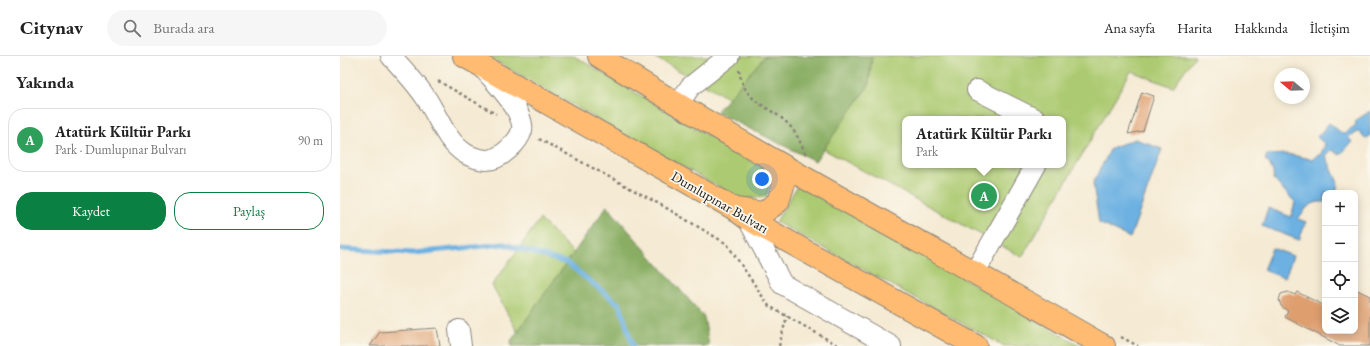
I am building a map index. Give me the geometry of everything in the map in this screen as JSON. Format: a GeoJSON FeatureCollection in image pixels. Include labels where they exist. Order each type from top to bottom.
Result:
{"type":"FeatureCollection","features":[{"type":"Feature","properties":{"kind":"main road"},"geometry":{"type":"LineString","coordinates":[[599,56],[678,105],[770,158],[975,272],[1111,341]]}},
{"type":"Feature","properties":{"kind":"main road","name":"Dumlupınar Bulvarı"},"geometry":{"type":"LineString","coordinates":[[472,60],[740,214],[976,346]]}},
{"type":"Feature","properties":{"kind":"main road"},"geometry":{"type":"LineString","coordinates":[[740,214],[763,213],[778,202],[783,186],[780,172],[770,158]]}},
{"type":"Feature","properties":{"kind":"lane"},"geometry":{"type":"LineString","coordinates":[[391,56],[426,98],[445,132],[456,145],[466,154],[488,160],[495,158],[508,150],[522,129],[520,117],[507,97],[472,60]]}},
{"type":"Feature","properties":{"kind":"lane"},"geometry":{"type":"LineString","coordinates":[[678,105],[690,87],[734,62]]}},
{"type":"Feature","properties":{"kind":"lane"},"geometry":{"type":"LineString","coordinates":[[977,90],[1028,116]]}},
{"type":"Feature","properties":{"kind":"lane"},"geometry":{"type":"LineString","coordinates":[[975,272],[1034,168]]}},
{"type":"Feature","properties":{"kind":"lane"},"geometry":{"type":"LineString","coordinates":[[740,214],[782,284],[891,346]]}},
{"type":"Feature","properties":{"kind":"path"},"geometry":{"type":"LineString","coordinates":[[734,62],[750,97],[761,106],[778,115],[789,125],[797,135],[808,158]]}},
{"type":"Feature","properties":{"kind":"path"},"geometry":{"type":"LineString","coordinates":[[416,85],[427,78],[430,78],[663,206],[727,244],[769,306],[839,346]]}},
{"type":"Feature","properties":{"kind":"path"},"geometry":{"type":"LineString","coordinates":[[779,346],[787,316]]}},
{"type":"Feature","properties":{"kind":"path"},"geometry":{"type":"LineString","coordinates":[[1111,341],[1138,346]]}},
{"type":"Feature","properties":{"kind":"green space"},"geometry":{"type":"Polygon","coordinates":[[[487,56],[574,56],[768,171],[771,181],[766,197],[741,199],[487,56]]]}},
{"type":"Feature","properties":{"kind":"green space"},"geometry":{"type":"Polygon","coordinates":[[[652,56],[1195,56],[1173,87],[1131,71],[1022,257],[652,56]]]}},
{"type":"Feature","properties":{"kind":"green space"},"geometry":{"type":"Polygon","coordinates":[[[765,56],[872,56],[869,85],[815,161],[716,112],[765,56]]]}},
{"type":"Feature","properties":{"kind":"green space"},"geometry":{"type":"Polygon","coordinates":[[[799,183],[1081,346],[1004,346],[776,222],[799,183]]]}},
{"type":"Feature","properties":{"kind":"green space"},"geometry":{"type":"Polygon","coordinates":[[[607,206],[704,317],[709,346],[512,346],[511,341],[607,206]]]}},
{"type":"Feature","properties":{"kind":"green space"},"geometry":{"type":"Polygon","coordinates":[[[540,219],[651,331],[525,346],[492,285],[540,219]]]}},
{"type":"Feature","properties":{"kind":"water"},"geometry":{"type":"Polygon","coordinates":[[[1370,111],[1370,136],[1366,139],[1359,131],[1348,137],[1352,142],[1340,155],[1332,150],[1326,156],[1338,183],[1337,190],[1322,190],[1322,202],[1312,204],[1303,212],[1298,219],[1306,222],[1299,240],[1262,226],[1268,208],[1291,217],[1295,202],[1273,179],[1272,168],[1265,160],[1267,155],[1287,154],[1311,159],[1321,154],[1325,144],[1317,137],[1329,123],[1343,134],[1356,125],[1355,121],[1370,111]]]}},
{"type":"Feature","properties":{"kind":"water"},"geometry":{"type":"Polygon","coordinates":[[[1135,139],[1162,149],[1130,238],[1099,223],[1093,183],[1111,148],[1135,139]]]}},
{"type":"Feature","properties":{"kind":"water"},"geometry":{"type":"Polygon","coordinates":[[[1272,248],[1293,256],[1285,278],[1263,270],[1272,248]]]}},
{"type":"Feature","properties":{"kind":"building"},"geometry":{"type":"Polygon","coordinates":[[[1142,92],[1154,96],[1143,131],[1128,134],[1142,92]]]}},
{"type":"Feature","properties":{"kind":"building"},"geometry":{"type":"Polygon","coordinates":[[[1358,290],[1370,296],[1370,346],[1340,346],[1285,317],[1288,311],[1281,306],[1279,300],[1281,294],[1288,292],[1295,295],[1297,292],[1322,304],[1322,334],[1358,334],[1358,290]]]}},
{"type":"Feature","properties":{"kind":"building"},"geometry":{"type":"Polygon","coordinates":[[[437,328],[440,346],[370,346],[380,332],[437,328]]]}},
{"type":"Feature","properties":{"kind":"waterway"},"geometry":{"type":"LineString","coordinates":[[340,249],[413,253],[504,244],[567,263],[620,305],[633,346]]}},
{"type":"Feature","properties":{"kind":"place","name":"Atatürk Kültür Parkı"},"geometry":{"type":"Point","coordinates":[984,196]}}]}
